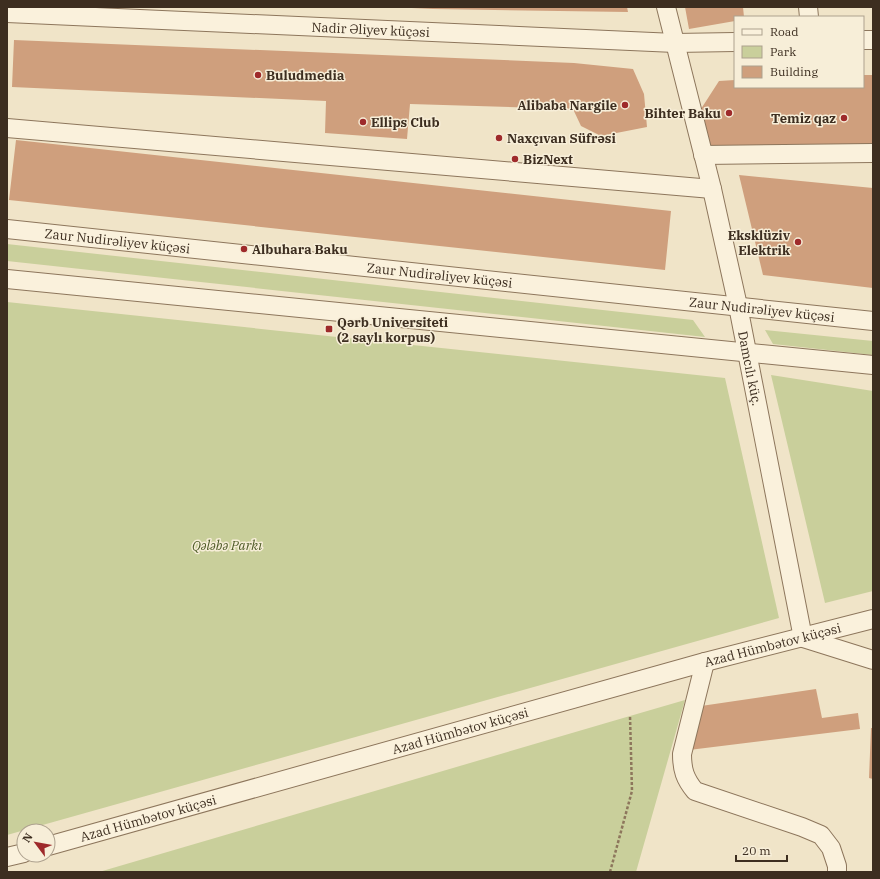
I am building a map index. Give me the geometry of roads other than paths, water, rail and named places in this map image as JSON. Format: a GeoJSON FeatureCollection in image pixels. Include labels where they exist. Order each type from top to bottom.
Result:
{"type":"FeatureCollection","features":[{"type":"Feature","properties":{"kind":"street","name":"Damcılı küç."},"geometry":{"type":"LineString","coordinates":[[666,7],[712,189],[748,352],[803,638]]}},
{"type":"Feature","properties":{"kind":"street","name":"Nadir Əliyev küçəsi"},"geometry":{"type":"LineString","coordinates":[[7,13],[675,43],[734,42]]}},
{"type":"Feature","properties":{"kind":"street"},"geometry":{"type":"LineString","coordinates":[[7,128],[712,189]]}},
{"type":"Feature","properties":{"kind":"street"},"geometry":{"type":"LineString","coordinates":[[703,156],[873,153]]}},
{"type":"Feature","properties":{"kind":"street","name":"Zaur Nudirəliyev küçəsi"},"geometry":{"type":"LineString","coordinates":[[7,229],[873,321]]}},
{"type":"Feature","properties":{"kind":"street"},"geometry":{"type":"LineString","coordinates":[[7,279],[873,365]]}},
{"type":"Feature","properties":{"kind":"street","name":"Azad Hümbətov küçəsi"},"geometry":{"type":"LineString","coordinates":[[56,844],[705,662],[873,619]]}},
{"type":"Feature","properties":{"kind":"street"},"geometry":{"type":"LineString","coordinates":[[803,638],[873,660]]}},
{"type":"Feature","properties":{"kind":"street"},"geometry":{"type":"LineString","coordinates":[[705,662],[682,754],[682,768],[687,781],[695,791],[802,827],[821,836],[831,848],[838,866],[837,872]]}},
{"type":"Feature","properties":{"kind":"place","name":"Buludmedia"},"geometry":{"type":"Point","coordinates":[258,75]}},
{"type":"Feature","properties":{"kind":"place","name":"Alibaba Nargile"},"geometry":{"type":"Point","coordinates":[625,105]}},
{"type":"Feature","properties":{"kind":"place","name":"Bihter Baku"},"geometry":{"type":"Point","coordinates":[729,113]}},
{"type":"Feature","properties":{"kind":"place","name":"Temiz qaz"},"geometry":{"type":"Point","coordinates":[844,118]}},
{"type":"Feature","properties":{"kind":"place","name":"Ellips Club"},"geometry":{"type":"Point","coordinates":[363,122]}},
{"type":"Feature","properties":{"kind":"place","name":"Naxçıvan Süfrəsi"},"geometry":{"type":"Point","coordinates":[499,138]}},
{"type":"Feature","properties":{"kind":"place","name":"BizNext"},"geometry":{"type":"Point","coordinates":[515,159]}},
{"type":"Feature","properties":{"kind":"place","name":"Eksklüziv Elektrik"},"geometry":{"type":"Point","coordinates":[798,242]}},
{"type":"Feature","properties":{"kind":"place","name":"Albuhara Baku"},"geometry":{"type":"Point","coordinates":[244,249]}},
{"type":"Feature","properties":{"kind":"place","name":"Qərb Universiteti (2 saylı korpus)"},"geometry":{"type":"Point","coordinates":[329,329]}},
{"type":"Feature","properties":{"kind":"park label","name":"Qələbə Parkı"},"geometry":{"type":"Point","coordinates":[227,545]}}]}
